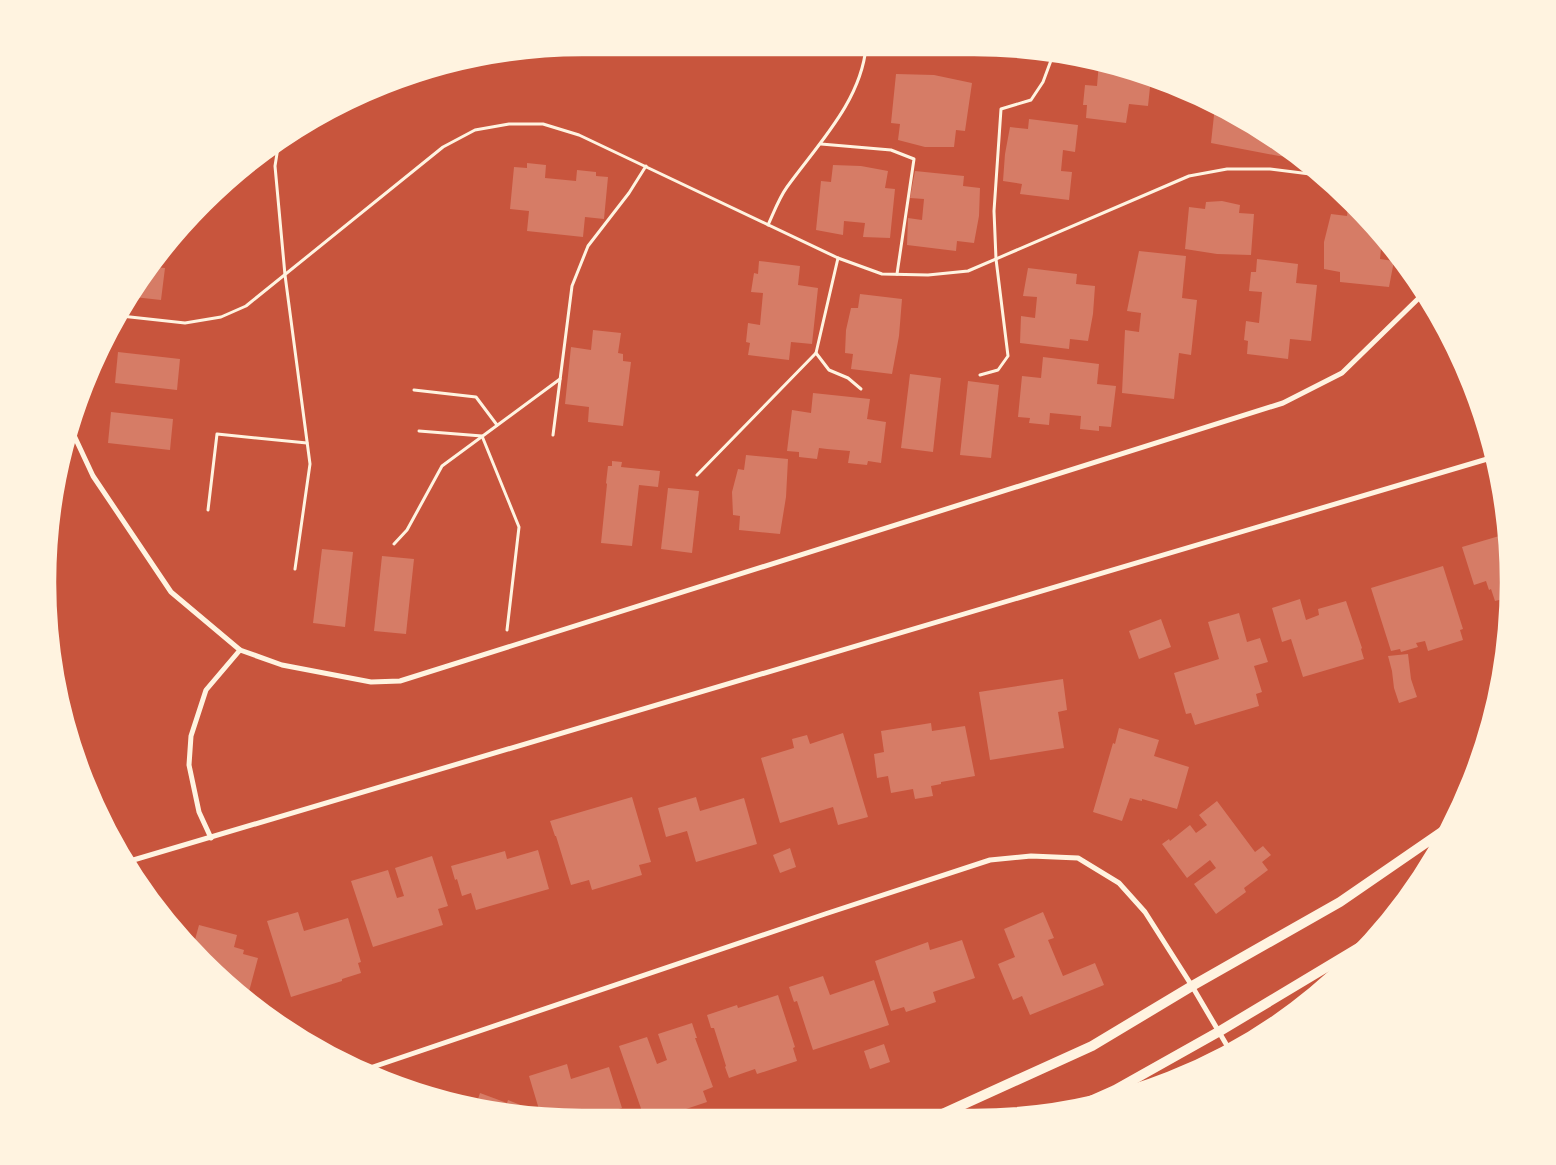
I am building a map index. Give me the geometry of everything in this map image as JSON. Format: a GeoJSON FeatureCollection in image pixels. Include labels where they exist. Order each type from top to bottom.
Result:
{"type":"FeatureCollection","features":[{"type":"Feature","properties":{"kind":"main road"},"geometry":{"type":"LineString","coordinates":[[951,1110],[1092,1046],[1192,986],[1340,902],[1436,836]]}},
{"type":"Feature","properties":{"kind":"main road"},"geometry":{"type":"LineString","coordinates":[[1115,1091],[1220,1032],[1344,957]]}},
{"type":"Feature","properties":{"kind":"street"},"geometry":{"type":"LineString","coordinates":[[75,438],[93,476],[171,592],[240,650],[282,665],[370,682],[400,681],[1283,403],[1342,373],[1418,299]]}},
{"type":"Feature","properties":{"kind":"street"},"geometry":{"type":"LineString","coordinates":[[134,860],[1486,459]]}},
{"type":"Feature","properties":{"kind":"street"},"geometry":{"type":"LineString","coordinates":[[211,838],[198,812],[188,765],[191,736],[206,690],[240,650]]}},
{"type":"Feature","properties":{"kind":"street"},"geometry":{"type":"LineString","coordinates":[[374,1067],[990,860],[1031,856],[1078,858],[1119,883],[1144,912],[1192,986],[1227,1045]]}},
{"type":"Feature","properties":{"kind":"path"},"geometry":{"type":"LineString","coordinates":[[768,225],[786,189],[820,144],[854,92],[865,64],[866,55]]}},
{"type":"Feature","properties":{"kind":"path"},"geometry":{"type":"LineString","coordinates":[[980,375],[998,370],[1008,356],[996,259],[994,211],[1001,109],[1031,100],[1043,82],[1051,61]]}},
{"type":"Feature","properties":{"kind":"path"},"geometry":{"type":"LineString","coordinates":[[127,317],[185,323],[221,316],[246,306],[443,147],[475,130],[509,124],[543,124],[579,134],[838,258],[882,274],[928,275],[968,271],[1189,176],[1227,169],[1270,169],[1305,173]]}},
{"type":"Feature","properties":{"kind":"path"},"geometry":{"type":"LineString","coordinates":[[820,144],[891,150],[914,159],[897,274]]}},
{"type":"Feature","properties":{"kind":"path"},"geometry":{"type":"LineString","coordinates":[[277,152],[275,166],[285,275],[310,464],[295,569]]}},
{"type":"Feature","properties":{"kind":"path"},"geometry":{"type":"LineString","coordinates":[[553,435],[572,286],[588,246],[629,193],[646,166]]}},
{"type":"Feature","properties":{"kind":"path"},"geometry":{"type":"LineString","coordinates":[[697,475],[816,353],[838,258]]}},
{"type":"Feature","properties":{"kind":"path"},"geometry":{"type":"LineString","coordinates":[[816,353],[829,370],[848,378],[861,389]]}},
{"type":"Feature","properties":{"kind":"path"},"geometry":{"type":"LineString","coordinates":[[394,544],[407,530],[442,466],[560,378]]}},
{"type":"Feature","properties":{"kind":"path"},"geometry":{"type":"LineString","coordinates":[[414,390],[476,397],[497,425]]}},
{"type":"Feature","properties":{"kind":"path"},"geometry":{"type":"LineString","coordinates":[[419,431],[482,436]]}},
{"type":"Feature","properties":{"kind":"path"},"geometry":{"type":"LineString","coordinates":[[208,510],[217,434],[307,443]]}},
{"type":"Feature","properties":{"kind":"path"},"geometry":{"type":"LineString","coordinates":[[482,436],[519,527],[505,648]]}},
{"type":"Feature","properties":{"kind":"building"},"geometry":{"type":"Polygon","coordinates":[[[1098,70],[1150,86],[1148,106],[1129,104],[1126,123],[1086,118],[1087,105],[1083,105],[1085,85],[1097,86],[1098,70]]]}},
{"type":"Feature","properties":{"kind":"building"},"geometry":{"type":"Polygon","coordinates":[[[896,74],[934,75],[972,83],[965,131],[956,130],[954,147],[925,147],[898,140],[900,124],[891,123],[896,74]]]}},
{"type":"Feature","properties":{"kind":"building"},"geometry":{"type":"Polygon","coordinates":[[[1214,113],[1284,156],[1279,156],[1211,143],[1214,113]]]}},
{"type":"Feature","properties":{"kind":"building"},"geometry":{"type":"Polygon","coordinates":[[[1029,119],[1078,125],[1075,152],[1063,150],[1061,171],[1072,172],[1069,200],[1020,194],[1022,184],[1003,181],[1010,127],[1028,129],[1029,119]]]}},
{"type":"Feature","properties":{"kind":"building"},"geometry":{"type":"Polygon","coordinates":[[[527,163],[546,165],[545,178],[576,181],[577,170],[596,172],[596,176],[608,177],[604,219],[585,217],[583,237],[527,231],[529,211],[510,209],[514,167],[527,168],[527,163]]]}},
{"type":"Feature","properties":{"kind":"building"},"geometry":{"type":"Polygon","coordinates":[[[833,165],[861,166],[888,171],[885,188],[895,189],[890,238],[863,237],[865,223],[844,221],[843,235],[816,230],[821,181],[831,182],[833,165]]]}},
{"type":"Feature","properties":{"kind":"building"},"geometry":{"type":"Polygon","coordinates":[[[915,171],[964,176],[963,186],[980,188],[979,216],[974,243],[957,241],[956,251],[907,245],[908,218],[922,220],[924,199],[910,198],[915,171]]]}},
{"type":"Feature","properties":{"kind":"building"},"geometry":{"type":"Polygon","coordinates":[[[1222,201],[1240,205],[1239,213],[1254,214],[1251,255],[1217,254],[1185,249],[1189,207],[1205,209],[1206,202],[1222,201]]]}},
{"type":"Feature","properties":{"kind":"building"},"geometry":{"type":"Polygon","coordinates":[[[1347,212],[1381,248],[1380,259],[1392,261],[1394,263],[1389,287],[1340,282],[1340,272],[1324,269],[1324,242],[1331,214],[1347,216],[1347,212]]]}},
{"type":"Feature","properties":{"kind":"building"},"geometry":{"type":"Polygon","coordinates":[[[1139,251],[1186,256],[1182,298],[1197,300],[1191,355],[1179,353],[1174,399],[1122,393],[1125,330],[1139,332],[1141,313],[1127,311],[1139,251]]]}},
{"type":"Feature","properties":{"kind":"building"},"geometry":{"type":"Polygon","coordinates":[[[1257,259],[1298,264],[1296,283],[1317,285],[1311,341],[1290,339],[1288,359],[1247,354],[1248,341],[1244,340],[1246,321],[1259,323],[1262,292],[1249,291],[1251,272],[1256,272],[1257,259]]]}},
{"type":"Feature","properties":{"kind":"building"},"geometry":{"type":"Polygon","coordinates":[[[759,261],[800,266],[798,285],[818,288],[812,344],[791,342],[789,360],[748,355],[750,343],[746,342],[748,323],[760,325],[763,293],[751,292],[754,273],[758,274],[759,261]]]}},
{"type":"Feature","properties":{"kind":"building"},"geometry":{"type":"Polygon","coordinates":[[[159,267],[165,268],[161,300],[139,298],[159,267]]]}},
{"type":"Feature","properties":{"kind":"building"},"geometry":{"type":"Polygon","coordinates":[[[1028,268],[1077,274],[1076,284],[1095,286],[1093,314],[1088,341],[1070,339],[1069,349],[1020,343],[1021,316],[1035,318],[1037,297],[1023,296],[1028,268]]]}},
{"type":"Feature","properties":{"kind":"building"},"geometry":{"type":"Polygon","coordinates":[[[860,294],[902,299],[899,336],[892,374],[851,369],[853,354],[845,353],[846,330],[851,308],[858,308],[860,294]]]}},
{"type":"Feature","properties":{"kind":"building"},"geometry":{"type":"Polygon","coordinates":[[[593,330],[621,333],[618,353],[623,354],[623,361],[631,362],[623,426],[588,422],[589,407],[565,404],[571,347],[591,350],[593,330]]]}},
{"type":"Feature","properties":{"kind":"building"},"geometry":{"type":"Polygon","coordinates":[[[118,352],[180,359],[177,390],[115,383],[118,352]]]}},
{"type":"Feature","properties":{"kind":"building"},"geometry":{"type":"Polygon","coordinates":[[[1043,357],[1099,364],[1097,384],[1116,386],[1111,427],[1099,426],[1099,431],[1080,429],[1081,416],[1050,413],[1049,425],[1029,423],[1030,418],[1018,417],[1022,376],[1041,378],[1043,357]]]}},
{"type":"Feature","properties":{"kind":"building"},"geometry":{"type":"Polygon","coordinates":[[[910,374],[941,378],[933,452],[901,448],[910,374]]]}},
{"type":"Feature","properties":{"kind":"building"},"geometry":{"type":"Polygon","coordinates":[[[968,381],[999,385],[991,458],[960,455],[968,381]]]}},
{"type":"Feature","properties":{"kind":"building"},"geometry":{"type":"Polygon","coordinates":[[[813,393],[870,399],[867,419],[886,422],[881,463],[868,461],[867,465],[848,463],[850,451],[819,448],[817,459],[799,457],[799,452],[787,451],[792,410],[811,413],[813,393]]]}},
{"type":"Feature","properties":{"kind":"building"},"geometry":{"type":"Polygon","coordinates":[[[111,412],[173,419],[170,450],[108,443],[111,412]]]}},
{"type":"Feature","properties":{"kind":"building"},"geometry":{"type":"Polygon","coordinates":[[[746,455],[788,459],[786,497],[780,534],[739,530],[740,516],[733,515],[732,492],[738,469],[744,470],[746,455]]]}},
{"type":"Feature","properties":{"kind":"building"},"geometry":{"type":"Polygon","coordinates":[[[612,461],[622,462],[621,467],[660,471],[658,487],[639,485],[632,546],[601,543],[608,466],[612,466],[612,461]]]}},
{"type":"Feature","properties":{"kind":"building"},"geometry":{"type":"Polygon","coordinates":[[[668,488],[699,491],[692,553],[661,549],[668,488]]]}},
{"type":"Feature","properties":{"kind":"building"},"geometry":{"type":"Polygon","coordinates":[[[1499,536],[1500,600],[1495,601],[1486,581],[1474,585],[1462,547],[1499,536]]]}},
{"type":"Feature","properties":{"kind":"building"},"geometry":{"type":"Polygon","coordinates":[[[322,549],[353,552],[345,627],[313,623],[322,549]]]}},
{"type":"Feature","properties":{"kind":"building"},"geometry":{"type":"Polygon","coordinates":[[[382,556],[414,559],[406,634],[374,631],[382,556]]]}},
{"type":"Feature","properties":{"kind":"building"},"geometry":{"type":"Polygon","coordinates":[[[1443,566],[1463,629],[1460,630],[1463,640],[1428,651],[1425,641],[1416,643],[1418,647],[1401,652],[1400,649],[1391,651],[1371,588],[1443,566]]]}},
{"type":"Feature","properties":{"kind":"building"},"geometry":{"type":"Polygon","coordinates":[[[1300,599],[1306,620],[1319,615],[1318,609],[1346,601],[1364,659],[1303,677],[1291,639],[1282,642],[1272,608],[1300,599]]]}},
{"type":"Feature","properties":{"kind":"building"},"geometry":{"type":"Polygon","coordinates":[[[1239,613],[1247,642],[1260,638],[1268,662],[1254,666],[1262,692],[1256,694],[1259,706],[1195,725],[1191,713],[1186,714],[1174,673],[1219,659],[1208,622],[1239,613]]]}},
{"type":"Feature","properties":{"kind":"building"},"geometry":{"type":"Polygon","coordinates":[[[1161,619],[1171,647],[1139,659],[1129,631],[1161,619]]]}},
{"type":"Feature","properties":{"kind":"building"},"geometry":{"type":"Polygon","coordinates":[[[1408,654],[1411,679],[1417,697],[1399,703],[1388,656],[1408,654]]]}},
{"type":"Feature","properties":{"kind":"building"},"geometry":{"type":"Polygon","coordinates":[[[1063,679],[1067,710],[1058,712],[1064,748],[990,760],[979,692],[1063,679]]]}},
{"type":"Feature","properties":{"kind":"building"},"geometry":{"type":"Polygon","coordinates":[[[931,723],[932,731],[965,726],[975,776],[941,782],[941,784],[931,786],[933,796],[915,799],[913,789],[891,793],[888,776],[877,778],[874,754],[884,752],[881,731],[931,723]]]}},
{"type":"Feature","properties":{"kind":"building"},"geometry":{"type":"Polygon","coordinates":[[[1119,728],[1159,740],[1154,756],[1189,767],[1177,809],[1142,799],[1142,801],[1130,798],[1122,821],[1093,812],[1119,728]]]}},
{"type":"Feature","properties":{"kind":"building"},"geometry":{"type":"Polygon","coordinates":[[[843,733],[868,817],[838,825],[833,807],[780,823],[761,758],[794,748],[792,739],[807,735],[810,744],[843,733]]]}},
{"type":"Feature","properties":{"kind":"building"},"geometry":{"type":"Polygon","coordinates":[[[632,797],[651,862],[639,865],[642,875],[592,890],[589,880],[571,885],[550,821],[632,797]]]}},
{"type":"Feature","properties":{"kind":"building"},"geometry":{"type":"Polygon","coordinates":[[[696,797],[700,811],[744,798],[757,844],[696,862],[687,831],[666,837],[658,808],[696,797]]]}},
{"type":"Feature","properties":{"kind":"building"},"geometry":{"type":"Polygon","coordinates":[[[1217,801],[1255,852],[1263,846],[1271,855],[1262,862],[1268,870],[1244,888],[1246,892],[1216,914],[1194,884],[1216,868],[1210,860],[1187,878],[1162,844],[1169,839],[1170,841],[1190,825],[1196,833],[1207,825],[1199,815],[1217,801]]]}},
{"type":"Feature","properties":{"kind":"building"},"geometry":{"type":"Polygon","coordinates":[[[790,848],[796,867],[780,873],[773,855],[790,848]]]}},
{"type":"Feature","properties":{"kind":"building"},"geometry":{"type":"Polygon","coordinates":[[[538,850],[549,889],[476,910],[471,893],[462,896],[451,866],[505,851],[507,859],[538,850]]]}},
{"type":"Feature","properties":{"kind":"building"},"geometry":{"type":"Polygon","coordinates":[[[432,856],[448,906],[438,909],[443,925],[373,947],[351,881],[388,870],[397,898],[404,896],[395,868],[432,856]]]}},
{"type":"Feature","properties":{"kind":"building"},"geometry":{"type":"Polygon","coordinates":[[[298,912],[304,931],[348,918],[361,962],[358,963],[361,973],[291,997],[267,921],[298,912]]]}},
{"type":"Feature","properties":{"kind":"building"},"geometry":{"type":"Polygon","coordinates":[[[1043,912],[1054,938],[1048,940],[1063,976],[1095,963],[1104,985],[1030,1015],[1022,996],[1013,1000],[998,964],[1015,957],[1004,929],[1043,912]]]}},
{"type":"Feature","properties":{"kind":"building"},"geometry":{"type":"Polygon","coordinates":[[[199,925],[237,935],[234,947],[244,950],[243,954],[258,958],[249,991],[235,979],[195,939],[199,925]]]}},
{"type":"Feature","properties":{"kind":"building"},"geometry":{"type":"Polygon","coordinates":[[[962,940],[975,978],[933,992],[936,1002],[906,1012],[904,1007],[891,1011],[875,961],[928,942],[930,950],[962,940]]]}},
{"type":"Feature","properties":{"kind":"building"},"geometry":{"type":"Polygon","coordinates":[[[823,976],[830,995],[874,980],[889,1025],[813,1050],[797,1001],[794,1002],[789,987],[823,976]]]}},
{"type":"Feature","properties":{"kind":"building"},"geometry":{"type":"Polygon","coordinates":[[[778,995],[795,1047],[793,1048],[797,1061],[757,1074],[755,1069],[729,1078],[714,1028],[711,1028],[707,1015],[737,1005],[738,1008],[778,995]]]}},
{"type":"Feature","properties":{"kind":"building"},"geometry":{"type":"Polygon","coordinates":[[[692,1023],[697,1038],[695,1038],[713,1087],[703,1091],[707,1102],[686,1110],[642,1110],[619,1046],[647,1037],[657,1064],[667,1060],[658,1034],[692,1023]]]}},
{"type":"Feature","properties":{"kind":"building"},"geometry":{"type":"Polygon","coordinates":[[[884,1044],[890,1062],[870,1069],[864,1051],[884,1044]]]}},
{"type":"Feature","properties":{"kind":"building"},"geometry":{"type":"Polygon","coordinates":[[[567,1064],[571,1079],[609,1067],[622,1108],[616,1110],[582,1110],[539,1108],[529,1076],[567,1064]]]}},
{"type":"Feature","properties":{"kind":"building"},"geometry":{"type":"Polygon","coordinates":[[[480,1093],[507,1103],[508,1100],[523,1106],[475,1099],[478,1099],[480,1093]]]}}]}
